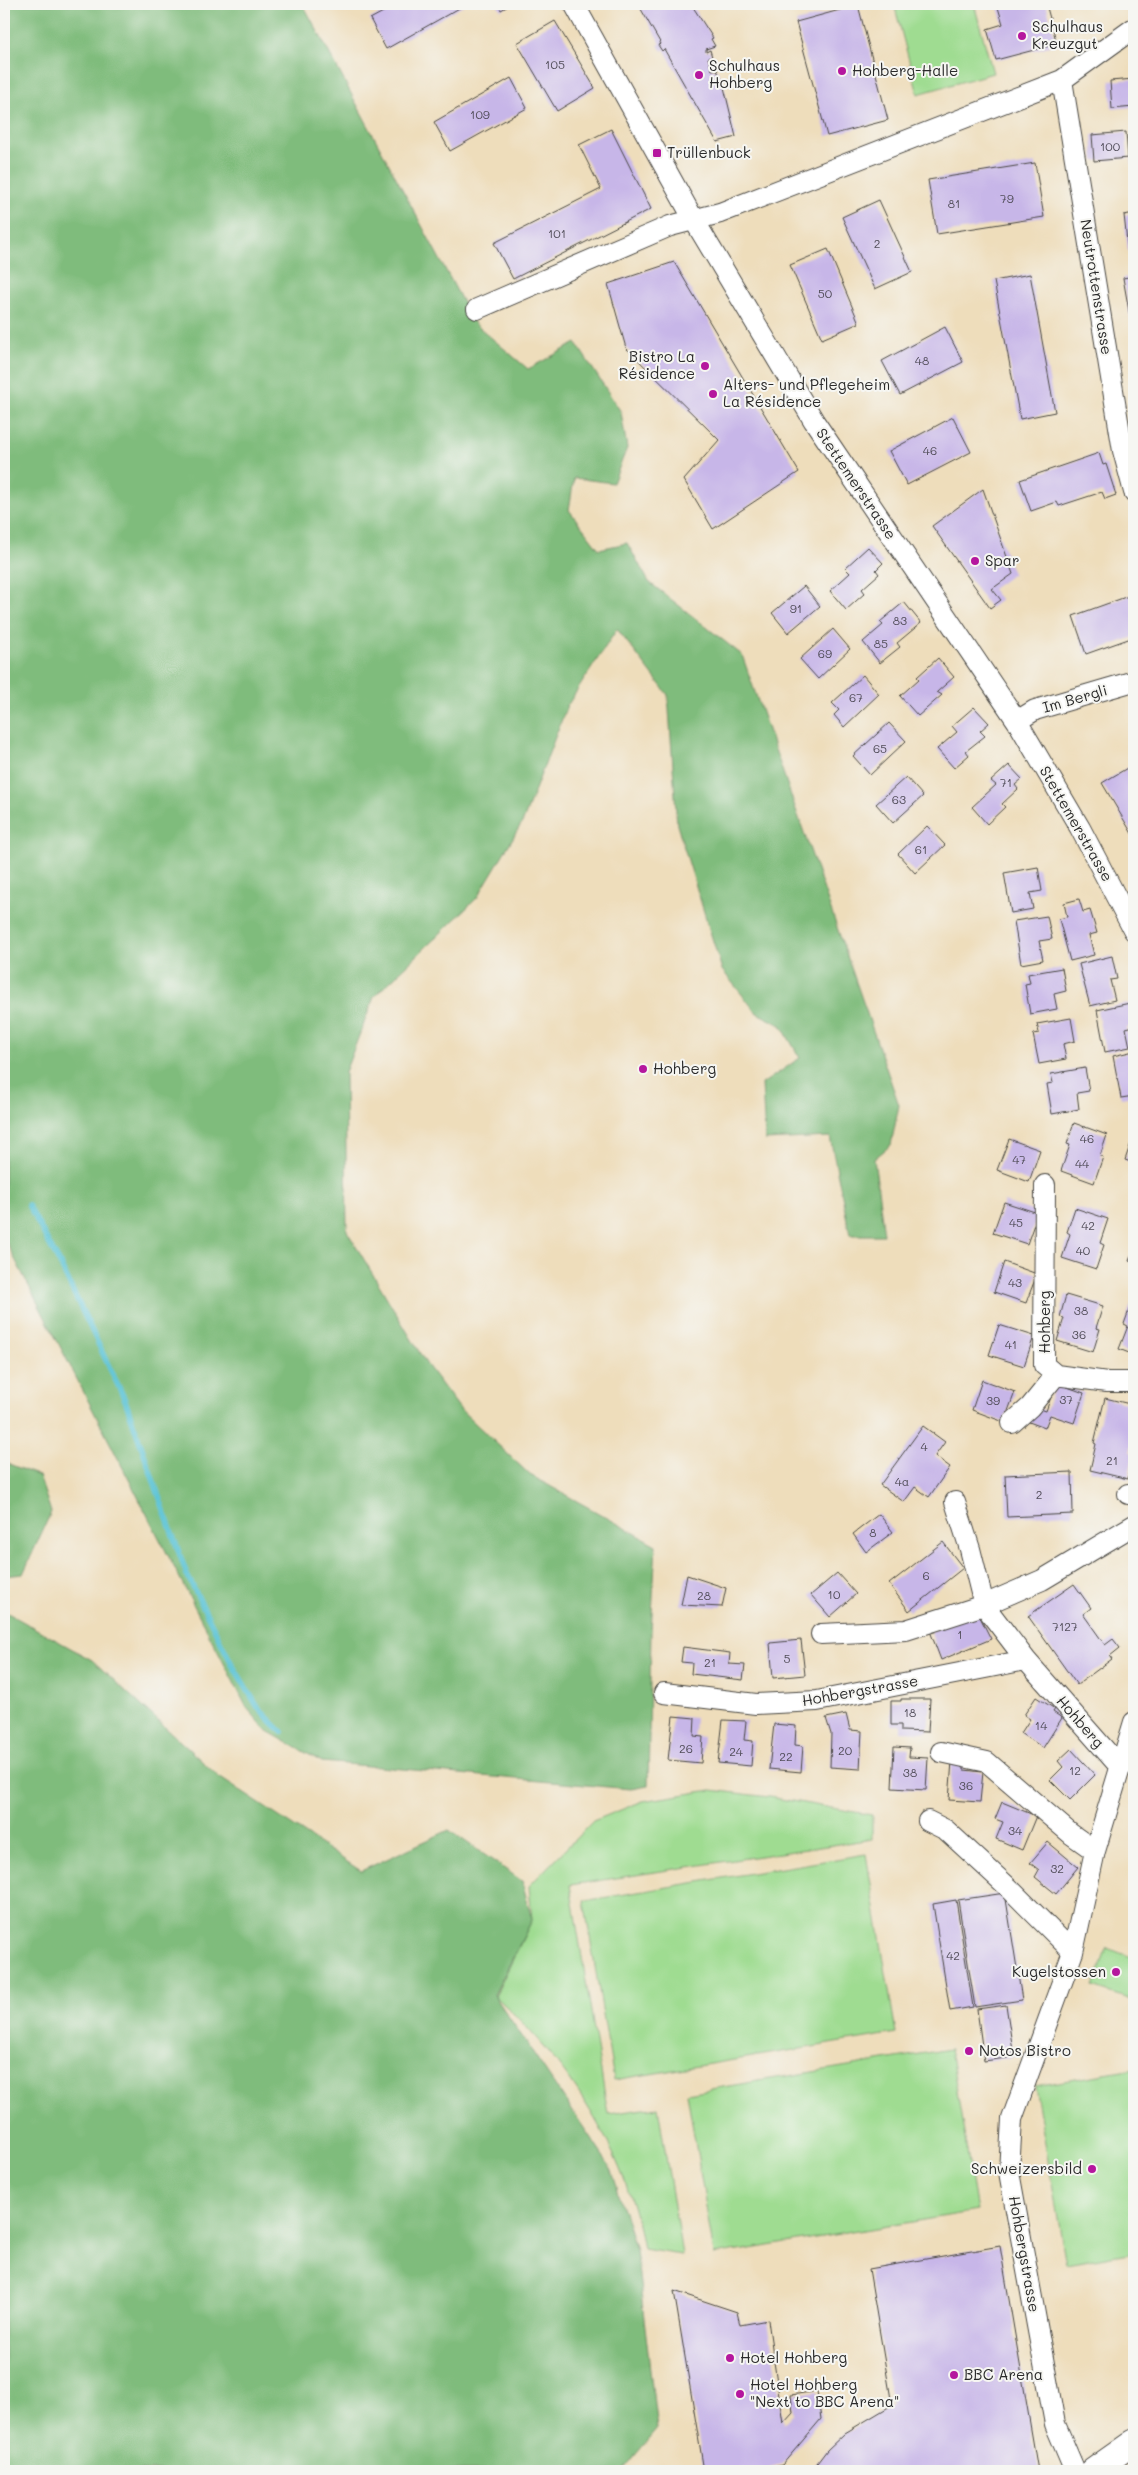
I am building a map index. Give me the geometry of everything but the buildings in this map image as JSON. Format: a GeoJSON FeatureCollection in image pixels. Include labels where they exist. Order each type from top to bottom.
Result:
{"type":"FeatureCollection","features":[{"type":"Feature","properties":{"kind":"main road"},"geometry":{"type":"LineString","coordinates":[[1093,2471],[1134,2442]]}},
{"type":"Feature","properties":{"kind":"street","name":"Stettemerstrasse"},"geometry":{"type":"LineString","coordinates":[[574,4],[694,220],[814,421],[1017,721],[1080,828],[1134,931]]}},
{"type":"Feature","properties":{"kind":"street"},"geometry":{"type":"LineString","coordinates":[[477,309],[670,226],[720,213],[1062,80],[1134,28]]}},
{"type":"Feature","properties":{"kind":"street","name":"Neutrottenstrasse"},"geometry":{"type":"LineString","coordinates":[[1062,80],[1123,451],[1134,492]]}},
{"type":"Feature","properties":{"kind":"street","name":"Im Bergli"},"geometry":{"type":"LineString","coordinates":[[1017,721],[1034,710],[1134,682]]}},
{"type":"Feature","properties":{"kind":"street","name":"Hohberg"},"geometry":{"type":"LineString","coordinates":[[1045,1184],[1044,1365],[1056,1375],[1107,1382],[1134,1382]]}},
{"type":"Feature","properties":{"kind":"street"},"geometry":{"type":"LineString","coordinates":[[1012,1423],[1030,1407],[1056,1375]]}},
{"type":"Feature","properties":{"kind":"street","name":"Hohberg"},"geometry":{"type":"LineString","coordinates":[[955,1502],[970,1548],[984,1605],[1026,1660],[1120,1768]]}},
{"type":"Feature","properties":{"kind":"street"},"geometry":{"type":"LineString","coordinates":[[821,1634],[906,1630],[984,1605],[1042,1580],[1134,1525]]}},
{"type":"Feature","properties":{"kind":"street","name":"Hohbergstrasse"},"geometry":{"type":"LineString","coordinates":[[664,1693],[756,1704],[816,1701],[1026,1660]]}},
{"type":"Feature","properties":{"kind":"street","name":"Hohbergstrasse"},"geometry":{"type":"LineString","coordinates":[[1075,2471],[1055,2424],[1008,2172],[1012,2118],[1073,1952],[1095,1851],[1134,1722]]}},
{"type":"Feature","properties":{"kind":"street"},"geometry":{"type":"LineString","coordinates":[[941,1752],[987,1762],[1071,1834],[1095,1851]]}},
{"type":"Feature","properties":{"kind":"street"},"geometry":{"type":"LineString","coordinates":[[928,1821],[946,1830],[1008,1887],[1073,1952]]}},
{"type":"Feature","properties":{"kind":"green space"},"geometry":{"type":"Polygon","coordinates":[[[4,4],[303,4],[474,323],[528,369],[576,343],[621,412],[627,448],[613,483],[574,478],[569,510],[599,549],[627,543],[649,582],[742,655],[899,1105],[891,1145],[874,1159],[884,1235],[850,1235],[830,1137],[765,1140],[762,1084],[800,1058],[781,1025],[757,1013],[722,970],[677,825],[668,695],[617,629],[567,706],[523,821],[477,898],[374,997],[345,1072],[347,1231],[427,1365],[460,1409],[530,1475],[656,1545],[651,1632],[648,1786],[631,1789],[322,1762],[267,1731],[247,1708],[4,1238],[4,4]]]}},
{"type":"Feature","properties":{"kind":"green space"},"geometry":{"type":"Polygon","coordinates":[[[894,4],[974,4],[993,73],[918,94],[894,4]]]}},
{"type":"Feature","properties":{"kind":"green space"},"geometry":{"type":"Polygon","coordinates":[[[4,1462],[39,1476],[51,1512],[23,1574],[4,1576],[4,1462]]]}},
{"type":"Feature","properties":{"kind":"green space"},"geometry":{"type":"Polygon","coordinates":[[[4,1611],[92,1660],[219,1777],[361,1871],[449,1830],[522,1881],[532,1920],[494,1995],[609,2165],[636,2250],[657,2429],[622,2471],[4,2471],[4,1611]]]}},
{"type":"Feature","properties":{"kind":"green space"},"geometry":{"type":"Polygon","coordinates":[[[711,1790],[769,1797],[872,1815],[872,1839],[570,1885],[608,2114],[658,2107],[682,2255],[643,2249],[635,2213],[623,2177],[608,2143],[590,2110],[546,2050],[495,1996],[532,1920],[529,1886],[593,1821],[643,1801],[711,1790]]]}},
{"type":"Feature","properties":{"kind":"green space"},"geometry":{"type":"Polygon","coordinates":[[[866,1854],[896,2033],[614,2080],[584,1901],[866,1854]]]}},
{"type":"Feature","properties":{"kind":"green space","name":"Kugelstossen"},"geometry":{"type":"Polygon","coordinates":[[[1107,1948],[1134,1958],[1134,2001],[1093,1987],[1107,1948]]]}},
{"type":"Feature","properties":{"kind":"green space"},"geometry":{"type":"Polygon","coordinates":[[[950,2049],[977,2211],[714,2255],[687,2093],[950,2049]]]}},
{"type":"Feature","properties":{"kind":"green space","name":"Schweizersbild"},"geometry":{"type":"Polygon","coordinates":[[[1134,2069],[1134,2252],[1066,2264],[1035,2086],[1134,2069]]]}},
{"type":"Feature","properties":{"kind":"waterway"},"geometry":{"type":"LineString","coordinates":[[28,1205],[59,1262],[125,1400],[187,1575],[232,1664],[259,1709],[282,1732]]}},
{"type":"Feature","properties":{"kind":"place","name":"Schulhaus Kreuzgut"},"geometry":{"type":"Point","coordinates":[1022,36]}},
{"type":"Feature","properties":{"kind":"place","name":"Hohberg-Halle"},"geometry":{"type":"Point","coordinates":[842,71]}},
{"type":"Feature","properties":{"kind":"place","name":"Schulhaus Hohberg"},"geometry":{"type":"Point","coordinates":[699,75]}},
{"type":"Feature","properties":{"kind":"place","name":"Trüllenbuck"},"geometry":{"type":"Point","coordinates":[657,153]}},
{"type":"Feature","properties":{"kind":"place","name":"Bistro La Résidence"},"geometry":{"type":"Point","coordinates":[705,366]}},
{"type":"Feature","properties":{"kind":"place","name":"Alters- und Pflegeheim La Résidence"},"geometry":{"type":"Point","coordinates":[713,394]}},
{"type":"Feature","properties":{"kind":"place","name":"Spar"},"geometry":{"type":"Point","coordinates":[975,561]}},
{"type":"Feature","properties":{"kind":"place","name":"Hohberg"},"geometry":{"type":"Point","coordinates":[643,1069]}},
{"type":"Feature","properties":{"kind":"place","name":"Kugelstossen"},"geometry":{"type":"Point","coordinates":[1116,1972]}},
{"type":"Feature","properties":{"kind":"place","name":"Notos Bistro"},"geometry":{"type":"Point","coordinates":[969,2051]}},
{"type":"Feature","properties":{"kind":"place","name":"Schweizersbild"},"geometry":{"type":"Point","coordinates":[1092,2169]}},
{"type":"Feature","properties":{"kind":"place","name":"Hotel Hohberg"},"geometry":{"type":"Point","coordinates":[730,2358]}},
{"type":"Feature","properties":{"kind":"place","name":"BBC Arena"},"geometry":{"type":"Point","coordinates":[954,2375]}},
{"type":"Feature","properties":{"kind":"place","name":"Hotel Hohberg \"Next to BBC Arena\""},"geometry":{"type":"Point","coordinates":[740,2394]}}]}
